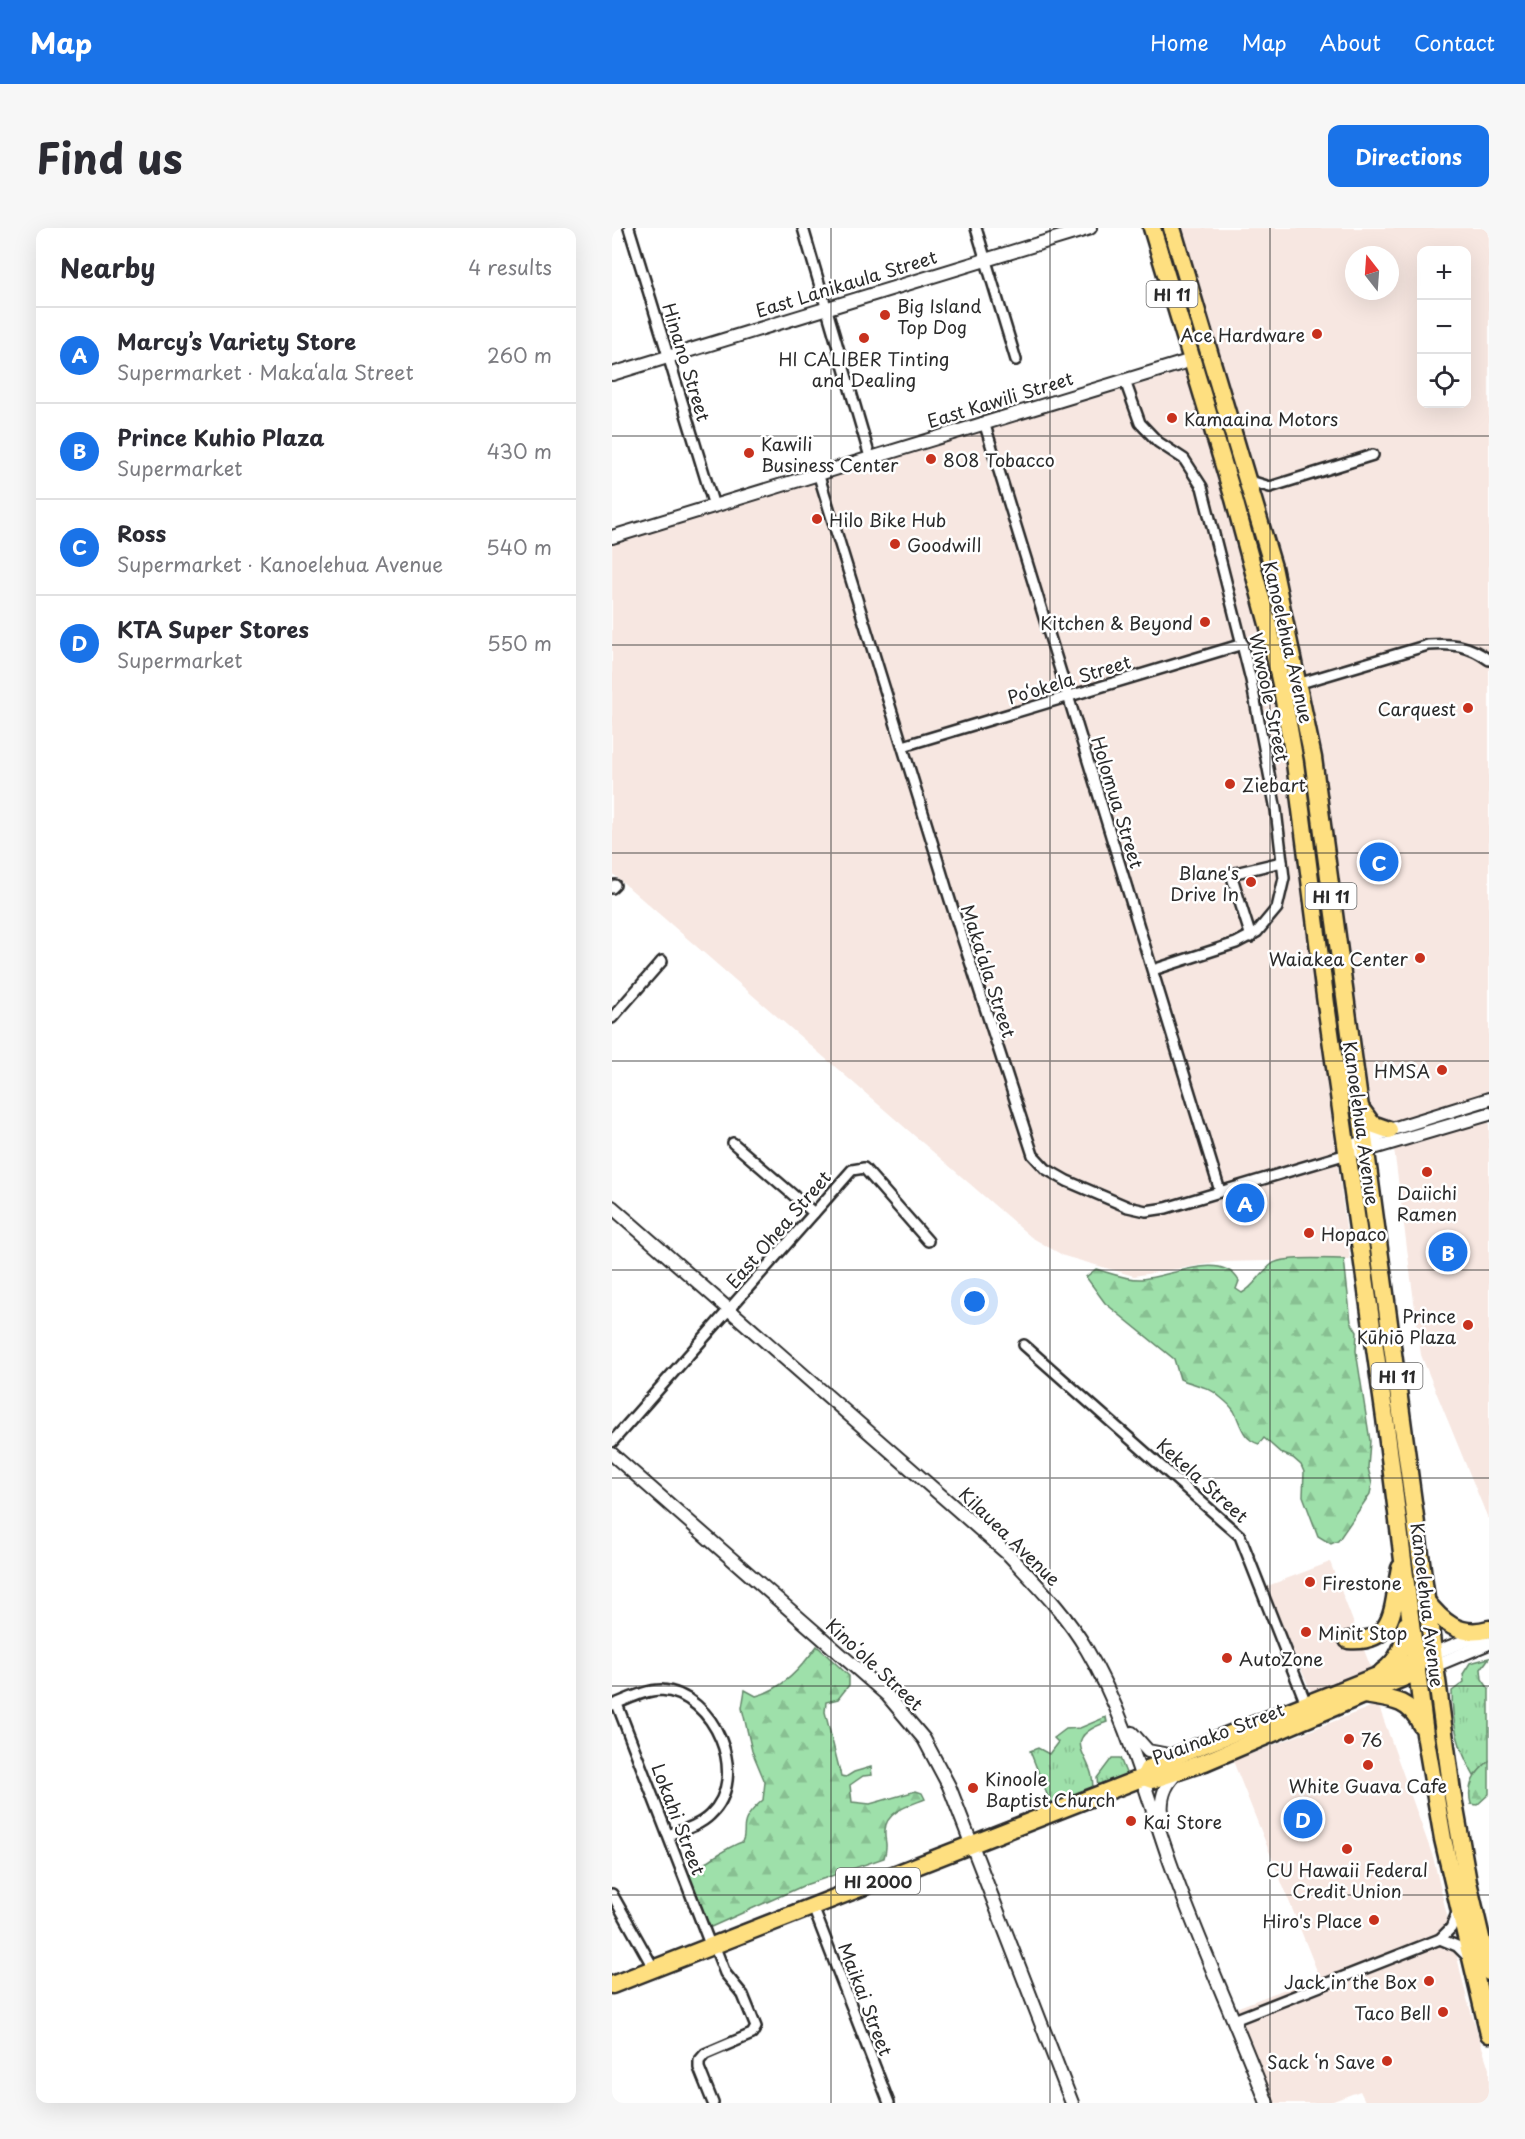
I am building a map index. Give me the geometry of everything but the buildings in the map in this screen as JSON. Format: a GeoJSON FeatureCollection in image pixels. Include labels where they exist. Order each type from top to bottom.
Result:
{"type":"FeatureCollection","features":[{"type":"Feature","properties":{"kind":"highway","name":"Kanoelehua Avenue"},"geometry":{"type":"LineString","coordinates":[[1152,228],[1253,565],[1282,689],[1295,763],[1346,1151],[1408,1588],[1489,1972]]}},
{"type":"Feature","properties":{"kind":"highway","name":"Kanoelehua Avenue"},"geometry":{"type":"LineString","coordinates":[[1172,228],[1273,567],[1313,758],[1425,1599],[1425,1734],[1457,1905],[1489,2034]]}},
{"type":"Feature","properties":{"kind":"highway"},"geometry":{"type":"LineString","coordinates":[[1204,336],[1203,346],[1192,360],[1206,364],[1216,377]]}},
{"type":"Feature","properties":{"kind":"highway"},"geometry":{"type":"LineString","coordinates":[[1360,1108],[1372,1124],[1389,1130]]}},
{"type":"Feature","properties":{"kind":"highway"},"geometry":{"type":"LineString","coordinates":[[1348,1640],[1371,1640],[1385,1629],[1403,1555]]}},
{"type":"Feature","properties":{"kind":"highway"},"geometry":{"type":"LineString","coordinates":[[1371,1679],[1385,1670],[1401,1650],[1405,1638],[1408,1588]]}},
{"type":"Feature","properties":{"kind":"highway"},"geometry":{"type":"LineString","coordinates":[[1425,1599],[1450,1626],[1468,1632],[1489,1630]]}},
{"type":"Feature","properties":{"kind":"highway","name":"Puainako Street"},"geometry":{"type":"LineString","coordinates":[[1308,1711],[1363,1695],[1425,1663]]}},
{"type":"Feature","properties":{"kind":"highway","name":"Puainako Street"},"geometry":{"type":"LineString","coordinates":[[1144,1777],[1148,1769],[1181,1763],[1308,1711],[1371,1679],[1425,1663]]}},
{"type":"Feature","properties":{"kind":"highway"},"geometry":{"type":"LineString","coordinates":[[1363,1695],[1404,1703],[1417,1715],[1425,1734]]}},
{"type":"Feature","properties":{"kind":"highway","name":"HI 2000"},"geometry":{"type":"LineString","coordinates":[[612,1985],[1144,1777]]}},
{"type":"Feature","properties":{"kind":"street","name":"Hinano Street"},"geometry":{"type":"LineString","coordinates":[[629,228],[714,506]]}},
{"type":"Feature","properties":{"kind":"street"},"geometry":{"type":"LineString","coordinates":[[803,228],[828,307],[870,457]]}},
{"type":"Feature","properties":{"kind":"street"},"geometry":{"type":"LineString","coordinates":[[976,228],[1016,360]]}},
{"type":"Feature","properties":{"kind":"street","name":"East Lanikaula Street"},"geometry":{"type":"LineString","coordinates":[[612,374],[1090,228]]}},
{"type":"Feature","properties":{"kind":"street","name":"East Kawili Street"},"geometry":{"type":"LineString","coordinates":[[612,537],[1192,360]]}},
{"type":"Feature","properties":{"kind":"street","name":"Wiwoole Street"},"geometry":{"type":"LineString","coordinates":[[1125,381],[1140,423],[1158,442],[1184,459],[1202,487],[1243,644],[1276,810],[1284,886],[1280,901],[1268,921],[1251,937],[1153,969]]}},
{"type":"Feature","properties":{"kind":"street","name":"Holomua Street"},"geometry":{"type":"LineString","coordinates":[[984,422],[1220,1191]]}},
{"type":"Feature","properties":{"kind":"street"},"geometry":{"type":"LineString","coordinates":[[1257,511],[1264,492],[1270,487],[1373,455]]}},
{"type":"Feature","properties":{"kind":"street","name":"Maka‘ala Street"},"geometry":{"type":"LineString","coordinates":[[818,473],[1033,1155],[1046,1169],[1067,1181],[1137,1209],[1166,1208],[1346,1151]]}},
{"type":"Feature","properties":{"kind":"street"},"geometry":{"type":"LineString","coordinates":[[1247,480],[1270,487]]}},
{"type":"Feature","properties":{"kind":"street"},"geometry":{"type":"LineString","coordinates":[[1282,689],[1428,645],[1449,643],[1466,646],[1489,660]]}},
{"type":"Feature","properties":{"kind":"street","name":"Po‘okela Street"},"geometry":{"type":"LineString","coordinates":[[903,746],[1243,644]]}},
{"type":"Feature","properties":{"kind":"street"},"geometry":{"type":"LineString","coordinates":[[1251,937],[1231,873],[1282,862]]}},
{"type":"Feature","properties":{"kind":"street"},"geometry":{"type":"LineString","coordinates":[[612,1018],[662,961]]}},
{"type":"Feature","properties":{"kind":"street"},"geometry":{"type":"LineString","coordinates":[[1365,1146],[1389,1130],[1489,1099]]}},
{"type":"Feature","properties":{"kind":"street"},"geometry":{"type":"LineString","coordinates":[[1346,1151],[1440,1130],[1489,1114]]}},
{"type":"Feature","properties":{"kind":"street"},"geometry":{"type":"LineString","coordinates":[[733,1143],[814,1213]]}},
{"type":"Feature","properties":{"kind":"street","name":"East Ohea Street"},"geometry":{"type":"LineString","coordinates":[[612,1442],[852,1170],[864,1168],[928,1241]]}},
{"type":"Feature","properties":{"kind":"street","name":"Kilauea Avenue"},"geometry":{"type":"LineString","coordinates":[[612,1208],[1009,1555],[1060,1610],[1087,1650],[1111,1696],[1144,1777],[1171,1862],[1267,2103]]}},
{"type":"Feature","properties":{"kind":"street","name":"Kekela Street"},"geometry":{"type":"LineString","coordinates":[[1024,1345],[1240,1536],[1308,1711]]}},
{"type":"Feature","properties":{"kind":"street","name":"Kinoʻole Street"},"geometry":{"type":"LineString","coordinates":[[612,1454],[887,1695],[915,1726],[936,1759],[972,1844],[1072,2103]]}},
{"type":"Feature","properties":{"kind":"street","name":"Puainako Street"},"geometry":{"type":"LineString","coordinates":[[1425,1663],[1489,1630]]}},
{"type":"Feature","properties":{"kind":"street","name":"Puainako Street"},"geometry":{"type":"LineString","coordinates":[[1425,1663],[1489,1643]]}},
{"type":"Feature","properties":{"kind":"street"},"geometry":{"type":"LineString","coordinates":[[614,1705],[658,1690],[674,1692],[687,1698],[707,1715],[721,1738],[727,1767],[723,1794],[717,1807],[698,1824],[668,1835]]}},
{"type":"Feature","properties":{"kind":"street"},"geometry":{"type":"LineString","coordinates":[[1111,1696],[1141,1746],[1153,1754],[1181,1763],[1168,1784],[1161,1803],[1171,1862]]}},
{"type":"Feature","properties":{"kind":"street","name":"Lokahi Street"},"geometry":{"type":"LineString","coordinates":[[614,1705],[712,1946],[725,1973],[743,1995],[756,2026],[752,2034],[705,2054],[699,2061],[699,2068],[713,2103]]}},
{"type":"Feature","properties":{"kind":"street"},"geometry":{"type":"LineString","coordinates":[[612,1894],[654,1969]]}},
{"type":"Feature","properties":{"kind":"street"},"geometry":{"type":"LineString","coordinates":[[1234,2020],[1440,1939],[1454,1924],[1457,1905]]}},
{"type":"Feature","properties":{"kind":"street","name":"Maikai Street"},"geometry":{"type":"LineString","coordinates":[[813,1906],[889,2103]]}},
{"type":"Feature","properties":{"kind":"street"},"geometry":{"type":"LineString","coordinates":[[1440,1939],[1461,1949],[1471,1964]]}},
{"type":"Feature","properties":{"kind":"shaded area"},"geometry":{"type":"Polygon","coordinates":[[[1175,228],[1489,228],[1489,1091],[1385,1125],[1375,1120],[1371,1110],[1332,825],[1294,834],[1350,1259],[1220,1262],[1134,1276],[1064,1256],[1031,1237],[612,873],[612,543],[1214,362],[1175,228]]]}},
{"type":"Feature","properties":{"kind":"shaded area"},"geometry":{"type":"Polygon","coordinates":[[[1489,1119],[1489,1521],[1421,1355],[1394,1149],[1489,1119]]]}},
{"type":"Feature","properties":{"kind":"shaded area"},"geometry":{"type":"Polygon","coordinates":[[[1330,1562],[1371,1668],[1312,1694],[1265,1587],[1330,1562]]]}},
{"type":"Feature","properties":{"kind":"shaded area"},"geometry":{"type":"Polygon","coordinates":[[[1378,1704],[1433,1857],[1467,1999],[1489,2069],[1489,2103],[1366,2103],[1360,2091],[1328,2103],[1275,2103],[1236,2008],[1319,1976],[1233,1761],[1378,1704]]]}},
{"type":"Feature","properties":{"kind":"green space"},"geometry":{"type":"Polygon","coordinates":[[[1317,1258],[1344,1259],[1351,1322],[1357,1332],[1356,1351],[1370,1441],[1368,1468],[1372,1484],[1370,1494],[1338,1541],[1331,1544],[1318,1536],[1303,1496],[1304,1472],[1301,1465],[1293,1458],[1281,1453],[1264,1438],[1259,1444],[1249,1439],[1233,1409],[1216,1393],[1180,1379],[1174,1359],[1105,1303],[1086,1277],[1096,1269],[1142,1279],[1208,1266],[1221,1267],[1231,1272],[1239,1281],[1236,1289],[1242,1293],[1277,1261],[1317,1258]]]}},
{"type":"Feature","properties":{"kind":"green space"},"geometry":{"type":"Polygon","coordinates":[[[817,1646],[849,1676],[849,1685],[838,1699],[826,1702],[825,1712],[841,1776],[846,1777],[871,1767],[872,1775],[863,1776],[850,1785],[852,1802],[870,1804],[916,1791],[922,1793],[925,1799],[894,1813],[886,1823],[884,1858],[805,1885],[711,1927],[705,1920],[687,1878],[713,1858],[742,1842],[746,1820],[752,1810],[763,1800],[765,1782],[752,1751],[742,1708],[745,1690],[756,1696],[775,1688],[798,1670],[817,1646]]]}},
{"type":"Feature","properties":{"kind":"green space"},"geometry":{"type":"Polygon","coordinates":[[[1489,1658],[1481,1669],[1482,1679],[1489,1689],[1489,1761],[1474,1776],[1457,1735],[1452,1691],[1464,1682],[1463,1674],[1470,1663],[1489,1658]]]}},
{"type":"Feature","properties":{"kind":"green space"},"geometry":{"type":"Polygon","coordinates":[[[1106,1717],[1107,1722],[1091,1729],[1083,1736],[1080,1743],[1090,1769],[1092,1791],[1052,1807],[1030,1751],[1038,1748],[1049,1754],[1058,1742],[1054,1738],[1066,1729],[1080,1728],[1106,1717]]]}},
{"type":"Feature","properties":{"kind":"green space"},"geometry":{"type":"Polygon","coordinates":[[[1112,1758],[1120,1758],[1126,1773],[1124,1777],[1098,1787],[1097,1778],[1112,1758]]]}},
{"type":"Feature","properties":{"kind":"green space"},"geometry":{"type":"Polygon","coordinates":[[[1489,1761],[1489,1794],[1477,1805],[1471,1804],[1470,1791],[1473,1780],[1489,1761]]]}},
{"type":"Feature","properties":{"kind":"place","name":"Big Island Top Dog"},"geometry":{"type":"Point","coordinates":[885,315]}},
{"type":"Feature","properties":{"kind":"place","name":"Ace Hardware"},"geometry":{"type":"Point","coordinates":[1317,334]}},
{"type":"Feature","properties":{"kind":"place","name":"HI CALIBER Tinting and Dealing"},"geometry":{"type":"Point","coordinates":[864,338]}},
{"type":"Feature","properties":{"kind":"place","name":"Kamaaina Motors"},"geometry":{"type":"Point","coordinates":[1172,418]}},
{"type":"Feature","properties":{"kind":"place","name":"Kawili Business Center"},"geometry":{"type":"Point","coordinates":[749,453]}},
{"type":"Feature","properties":{"kind":"place","name":"808 Tobacco"},"geometry":{"type":"Point","coordinates":[931,459]}},
{"type":"Feature","properties":{"kind":"place","name":"Hilo Bike Hub"},"geometry":{"type":"Point","coordinates":[817,519]}},
{"type":"Feature","properties":{"kind":"place","name":"Goodwill"},"geometry":{"type":"Point","coordinates":[895,544]}},
{"type":"Feature","properties":{"kind":"place","name":"Kitchen & Beyond"},"geometry":{"type":"Point","coordinates":[1205,622]}},
{"type":"Feature","properties":{"kind":"place","name":"Carquest"},"geometry":{"type":"Point","coordinates":[1468,708]}},
{"type":"Feature","properties":{"kind":"place","name":"Ziebart"},"geometry":{"type":"Point","coordinates":[1230,784]}},
{"type":"Feature","properties":{"kind":"place","name":"Ross"},"geometry":{"type":"Point","coordinates":[1379,862]}},
{"type":"Feature","properties":{"kind":"place","name":"Blane's Drive In"},"geometry":{"type":"Point","coordinates":[1251,882]}},
{"type":"Feature","properties":{"kind":"place","name":"Waiakea Center"},"geometry":{"type":"Point","coordinates":[1420,958]}},
{"type":"Feature","properties":{"kind":"place","name":"HMSA"},"geometry":{"type":"Point","coordinates":[1442,1070]}},
{"type":"Feature","properties":{"kind":"place","name":"Daiichi Ramen"},"geometry":{"type":"Point","coordinates":[1427,1172]}},
{"type":"Feature","properties":{"kind":"place","name":"Marcy’s Variety Store"},"geometry":{"type":"Point","coordinates":[1245,1203]}},
{"type":"Feature","properties":{"kind":"place","name":"Hopaco"},"geometry":{"type":"Point","coordinates":[1309,1233]}},
{"type":"Feature","properties":{"kind":"place","name":"Prince Kuhio Plaza"},"geometry":{"type":"Point","coordinates":[1448,1252]}},
{"type":"Feature","properties":{"kind":"place","name":"Prince Kūhiō Plaza"},"geometry":{"type":"Point","coordinates":[1468,1325]}},
{"type":"Feature","properties":{"kind":"place","name":"Firestone"},"geometry":{"type":"Point","coordinates":[1310,1582]}},
{"type":"Feature","properties":{"kind":"place","name":"Minit Stop"},"geometry":{"type":"Point","coordinates":[1306,1632]}},
{"type":"Feature","properties":{"kind":"place","name":"AutoZone"},"geometry":{"type":"Point","coordinates":[1227,1658]}},
{"type":"Feature","properties":{"kind":"place","name":"76"},"geometry":{"type":"Point","coordinates":[1349,1739]}},
{"type":"Feature","properties":{"kind":"place","name":"White Guava Cafe"},"geometry":{"type":"Point","coordinates":[1368,1765]}},
{"type":"Feature","properties":{"kind":"place","name":"Kinoole Baptist Church"},"geometry":{"type":"Point","coordinates":[973,1788]}},
{"type":"Feature","properties":{"kind":"place","name":"KTA Super Stores"},"geometry":{"type":"Point","coordinates":[1303,1819]}},
{"type":"Feature","properties":{"kind":"place","name":"Kai Store"},"geometry":{"type":"Point","coordinates":[1131,1821]}},
{"type":"Feature","properties":{"kind":"place","name":"CU Hawaii Federal Credit Union"},"geometry":{"type":"Point","coordinates":[1347,1849]}},
{"type":"Feature","properties":{"kind":"place","name":"Hiro's Place"},"geometry":{"type":"Point","coordinates":[1374,1920]}},
{"type":"Feature","properties":{"kind":"place","name":"Jack in the Box"},"geometry":{"type":"Point","coordinates":[1429,1981]}},
{"type":"Feature","properties":{"kind":"place","name":"Taco Bell"},"geometry":{"type":"Point","coordinates":[1443,2012]}},
{"type":"Feature","properties":{"kind":"place","name":"Sack ‘n Save"},"geometry":{"type":"Point","coordinates":[1387,2061]}}]}
